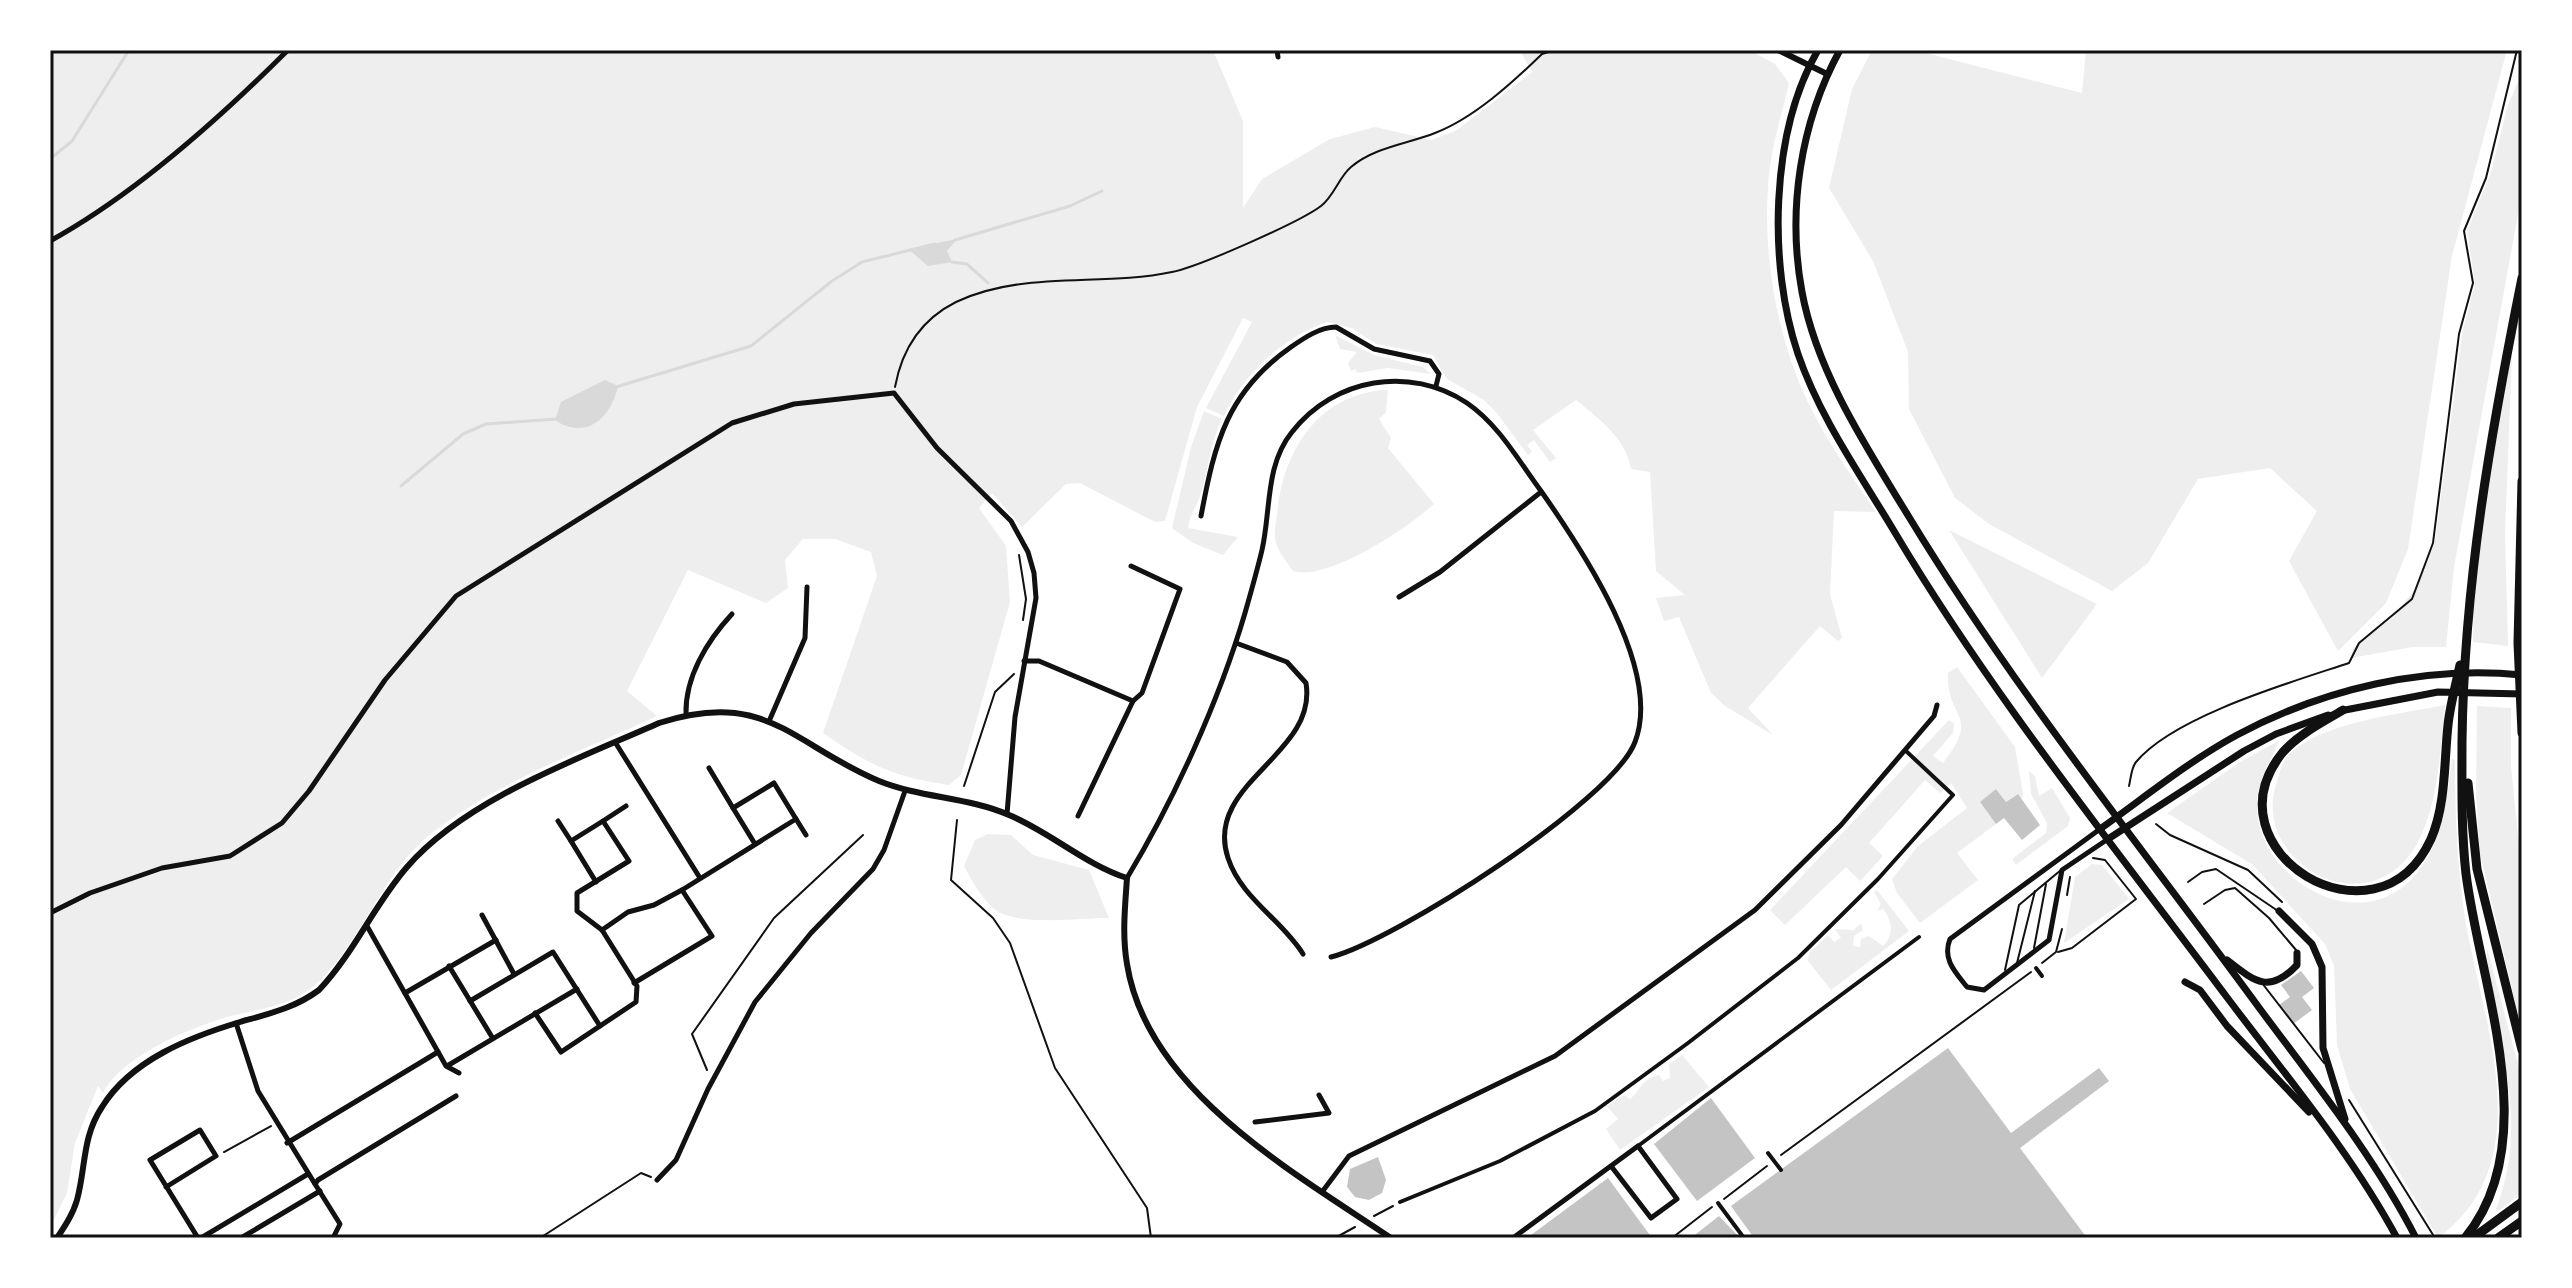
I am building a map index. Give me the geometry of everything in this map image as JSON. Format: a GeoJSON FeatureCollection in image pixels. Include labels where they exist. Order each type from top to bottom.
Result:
{"type":"FeatureCollection","features":[{"type":"Feature","properties":{"kind":"highway"},"geometry":{"type":"LineString","coordinates":[[2465,1238],[2488,1207],[2497,1183],[2504,1098],[2503,1072],[2466,873],[2462,720],[2465,642],[2477,525],[2522,278]]}},
{"type":"Feature","properties":{"kind":"highway"},"geometry":{"type":"LineString","coordinates":[[2522,481],[2518,643],[2522,733]]}},
{"type":"Feature","properties":{"kind":"highway"},"geometry":{"type":"LineString","coordinates":[[2343,710],[2285,750],[2272,769],[2265,801],[2269,832],[2278,853],[2293,871],[2313,883],[2338,890],[2364,890],[2394,881],[2415,863],[2431,840],[2440,808],[2448,721],[2465,642]]}},
{"type":"Feature","properties":{"kind":"highway"},"geometry":{"type":"LineString","coordinates":[[2462,720],[2477,869],[2522,1050]]}},
{"type":"Feature","properties":{"kind":"highway"},"geometry":{"type":"LineString","coordinates":[[2473,1238],[2522,1202]]}},
{"type":"Feature","properties":{"kind":"highway"},"geometry":{"type":"LineString","coordinates":[[2498,1238],[2522,1223]]}},
{"type":"Feature","properties":{"kind":"highway"},"geometry":{"type":"LineString","coordinates":[[2507,1238],[2522,1223]]}},
{"type":"Feature","properties":{"kind":"main road"},"geometry":{"type":"LineString","coordinates":[[1818,50],[1809,65],[1789,129],[1781,173],[1779,230],[1790,326],[1809,382],[1953,627],[2100,829],[2321,1122],[2397,1238]]}},
{"type":"Feature","properties":{"kind":"main road"},"geometry":{"type":"LineString","coordinates":[[1840,50],[1827,74],[1807,135],[1797,199],[1802,292],[1817,347],[1854,422],[1947,580],[2116,818],[2350,1132],[2416,1238]]}},
{"type":"Feature","properties":{"kind":"main road"},"geometry":{"type":"LineString","coordinates":[[2100,829],[2235,736],[2271,718],[2323,699],[2381,682],[2434,675],[2522,675]]}},
{"type":"Feature","properties":{"kind":"main road"},"geometry":{"type":"LineString","coordinates":[[2108,839],[2244,751],[2276,734],[2343,710],[2438,692],[2522,694]]}},
{"type":"Feature","properties":{"kind":"main road"},"geometry":{"type":"LineString","coordinates":[[2279,911],[2312,944],[2322,967],[2325,1064],[2350,1132]]}},
{"type":"Feature","properties":{"kind":"main road"},"geometry":{"type":"LineString","coordinates":[[2219,953],[2261,982],[2285,978],[2297,965],[2297,953]]}},
{"type":"Feature","properties":{"kind":"main road"},"geometry":{"type":"LineString","coordinates":[[2185,982],[2200,990],[2287,1092],[2321,1122]]}},
{"type":"Feature","properties":{"kind":"street"},"geometry":{"type":"LineString","coordinates":[[50,241],[90,219],[242,96],[288,50]]}},
{"type":"Feature","properties":{"kind":"street"},"geometry":{"type":"LineString","coordinates":[[1778,50],[1827,74]]}},
{"type":"Feature","properties":{"kind":"street"},"geometry":{"type":"LineString","coordinates":[[1201,516],[1211,459],[1221,429],[1240,396],[1267,364],[1303,338],[1336,327],[1374,349],[1430,361],[1439,374],[1436,386]]}},
{"type":"Feature","properties":{"kind":"street"},"geometry":{"type":"LineString","coordinates":[[1331,957],[1350,952],[1437,903],[1546,831],[1614,775],[1637,740],[1641,704],[1635,675],[1613,609],[1582,550],[1490,423],[1468,404],[1436,386],[1403,380],[1352,387],[1309,412],[1290,433],[1272,476],[1263,548],[1236,643],[1175,785],[1127,878],[1124,926],[1127,967],[1138,1004],[1155,1036],[1191,1084],[1236,1130],[1389,1238]]}},
{"type":"Feature","properties":{"kind":"street"},"geometry":{"type":"LineString","coordinates":[[50,913],[90,893],[162,868],[230,856],[282,823],[309,791],[385,680],[456,596],[732,423],[794,404],[894,393],[937,448],[1000,507],[1021,536],[1034,573],[1036,598],[1015,717],[1007,814]]}},
{"type":"Feature","properties":{"kind":"street"},"geometry":{"type":"LineString","coordinates":[[1399,597],[1440,572],[1541,492]]}},
{"type":"Feature","properties":{"kind":"street"},"geometry":{"type":"LineString","coordinates":[[1078,816],[1133,701],[1142,693],[1180,589],[1131,566]]}},
{"type":"Feature","properties":{"kind":"street"},"geometry":{"type":"LineString","coordinates":[[770,719],[805,638],[807,587]]}},
{"type":"Feature","properties":{"kind":"street"},"geometry":{"type":"LineString","coordinates":[[686,714],[690,680],[716,632],[732,614]]}},
{"type":"Feature","properties":{"kind":"street"},"geometry":{"type":"LineString","coordinates":[[1236,643],[1287,662],[1306,683],[1304,715],[1293,734],[1230,810],[1225,839],[1227,858],[1247,891],[1303,954]]}},
{"type":"Feature","properties":{"kind":"street"},"geometry":{"type":"LineString","coordinates":[[1024,661],[1039,661],[1133,701]]}},
{"type":"Feature","properties":{"kind":"street"},"geometry":{"type":"LineString","coordinates":[[1322,1192],[1349,1156],[1555,1056],[1755,910],[1841,825],[1906,751],[1934,716],[1937,705]]}},
{"type":"Feature","properties":{"kind":"street"},"geometry":{"type":"LineString","coordinates":[[57,1238],[78,1197],[86,1140],[110,1094],[138,1069],[166,1052],[236,1023],[302,1003],[319,990],[406,868],[447,829],[497,799],[615,742],[686,714],[737,714],[770,719],[875,779],[905,791],[1007,814],[1049,834],[1111,873],[1127,878]]}},
{"type":"Feature","properties":{"kind":"street"},"geometry":{"type":"LineString","coordinates":[[615,742],[700,878]]}},
{"type":"Feature","properties":{"kind":"street"},"geometry":{"type":"LineString","coordinates":[[1400,1202],[1500,1161],[1595,1111],[1798,958],[1878,879],[1953,795],[1906,751]]}},
{"type":"Feature","properties":{"kind":"street"},"geometry":{"type":"LineString","coordinates":[[709,768],[755,844]]}},
{"type":"Feature","properties":{"kind":"street"},"geometry":{"type":"LineString","coordinates":[[733,808],[774,783],[806,835]]}},
{"type":"Feature","properties":{"kind":"street"},"geometry":{"type":"LineString","coordinates":[[657,1180],[676,1160],[712,1082],[769,983],[811,933],[873,869],[884,850],[905,791]]}},
{"type":"Feature","properties":{"kind":"street"},"geometry":{"type":"LineString","coordinates":[[571,841],[626,806]]}},
{"type":"Feature","properties":{"kind":"street"},"geometry":{"type":"LineString","coordinates":[[602,930],[628,912],[654,905],[682,890],[796,819]]}},
{"type":"Feature","properties":{"kind":"street"},"geometry":{"type":"LineString","coordinates":[[558,821],[596,882]]}},
{"type":"Feature","properties":{"kind":"street"},"geometry":{"type":"LineString","coordinates":[[535,1013],[561,1052],[636,1002],[638,995],[634,983],[602,930],[577,911],[575,901],[577,893],[629,861],[603,821]]}},
{"type":"Feature","properties":{"kind":"street"},"geometry":{"type":"LineString","coordinates":[[2100,829],[1950,939],[1946,949],[1949,964],[1967,987],[1984,990],[2049,940],[2062,870],[2108,839]]}},
{"type":"Feature","properties":{"kind":"street"},"geometry":{"type":"LineString","coordinates":[[634,983],[712,936],[682,890]]}},
{"type":"Feature","properties":{"kind":"street"},"geometry":{"type":"LineString","coordinates":[[482,915],[514,974]]}},
{"type":"Feature","properties":{"kind":"street"},"geometry":{"type":"LineString","coordinates":[[367,926],[446,1066],[459,1073]]}},
{"type":"Feature","properties":{"kind":"street"},"geometry":{"type":"LineString","coordinates":[[1513,1238],[1919,937]]}},
{"type":"Feature","properties":{"kind":"street"},"geometry":{"type":"LineString","coordinates":[[405,993],[496,940]]}},
{"type":"Feature","properties":{"kind":"street"},"geometry":{"type":"LineString","coordinates":[[470,1001],[553,952],[600,1026]]}},
{"type":"Feature","properties":{"kind":"street"},"geometry":{"type":"LineString","coordinates":[[449,966],[492,1037]]}},
{"type":"Feature","properties":{"kind":"street"},"geometry":{"type":"LineString","coordinates":[[2036,968],[2042,976]]}},
{"type":"Feature","properties":{"kind":"street"},"geometry":{"type":"LineString","coordinates":[[446,1066],[577,989]]}},
{"type":"Feature","properties":{"kind":"street"},"geometry":{"type":"LineString","coordinates":[[236,1023],[258,1091],[275,1124],[340,1224],[333,1238]]}},
{"type":"Feature","properties":{"kind":"street"},"geometry":{"type":"LineString","coordinates":[[287,1143],[438,1052]]}},
{"type":"Feature","properties":{"kind":"street"},"geometry":{"type":"LineString","coordinates":[[1255,1122],[1329,1113],[1319,1095]]}},
{"type":"Feature","properties":{"kind":"street"},"geometry":{"type":"LineString","coordinates":[[315,1184],[456,1096]]}},
{"type":"Feature","properties":{"kind":"street"},"geometry":{"type":"LineString","coordinates":[[166,1187],[216,1156],[200,1130],[150,1160],[166,1187],[199,1238],[308,1174]]}},
{"type":"Feature","properties":{"kind":"street"},"geometry":{"type":"LineString","coordinates":[[1611,1166],[1651,1218],[1677,1199],[1638,1146]]}},
{"type":"Feature","properties":{"kind":"street"},"geometry":{"type":"LineString","coordinates":[[1768,1153],[1781,1170]]}},
{"type":"Feature","properties":{"kind":"street"},"geometry":{"type":"LineString","coordinates":[[241,1238],[320,1191]]}},
{"type":"Feature","properties":{"kind":"street"},"geometry":{"type":"LineString","coordinates":[[1718,1203],[1744,1238]]}},
{"type":"Feature","properties":{"kind":"lane"},"geometry":{"type":"LineString","coordinates":[[2188,882],[2202,872],[2216,869],[2279,911]]}},
{"type":"Feature","properties":{"kind":"lane"},"geometry":{"type":"LineString","coordinates":[[2004,975],[2019,905],[2062,870]]}},
{"type":"Feature","properties":{"kind":"lane"},"geometry":{"type":"LineString","coordinates":[[2033,953],[2047,881]]}},
{"type":"Feature","properties":{"kind":"lane"},"geometry":{"type":"LineString","coordinates":[[2204,904],[2225,890],[2235,888],[2292,942],[2297,953]]}},
{"type":"Feature","properties":{"kind":"lane"},"geometry":{"type":"LineString","coordinates":[[2017,965],[2035,890]]}},
{"type":"Feature","properties":{"kind":"lane"},"geometry":{"type":"LineString","coordinates":[[2261,982],[2325,1064]]}},
{"type":"Feature","properties":{"kind":"path"},"geometry":{"type":"LineString","coordinates":[[894,393],[902,362],[922,323],[957,301],[1022,284],[1173,272],[1263,235],[1322,205],[1350,167],[1386,147],[1437,132],[1476,109],[1542,54],[1555,50]]}},
{"type":"Feature","properties":{"kind":"path"},"geometry":{"type":"LineString","coordinates":[[2129,786],[2134,765],[2153,747],[2247,697],[2349,663],[2359,643],[2412,599],[2433,543],[2459,334],[2473,283],[2464,231],[2486,178],[2517,50]]}},
{"type":"Feature","properties":{"kind":"path"},"geometry":{"type":"LineString","coordinates":[[1018,545],[1026,599],[1021,628]]}},
{"type":"Feature","properties":{"kind":"path"},"geometry":{"type":"LineString","coordinates":[[964,786],[995,692],[1015,673]]}},
{"type":"Feature","properties":{"kind":"path"},"geometry":{"type":"LineString","coordinates":[[957,820],[951,880],[993,918],[1010,943],[1055,1068],[1147,1208],[1151,1238]]}},
{"type":"Feature","properties":{"kind":"path"},"geometry":{"type":"LineString","coordinates":[[712,1082],[692,1034],[774,918],[863,835]]}},
{"type":"Feature","properties":{"kind":"path"},"geometry":{"type":"LineString","coordinates":[[1672,1238],[2056,952],[2072,948],[2136,899],[2105,860],[2092,858]]}},
{"type":"Feature","properties":{"kind":"path"},"geometry":{"type":"LineString","coordinates":[[2067,895],[2071,874]]}},
{"type":"Feature","properties":{"kind":"path"},"geometry":{"type":"LineString","coordinates":[[2056,952],[2062,929]]}},
{"type":"Feature","properties":{"kind":"path"},"geometry":{"type":"LineString","coordinates":[[216,1156],[275,1124]]}},
{"type":"Feature","properties":{"kind":"path"},"geometry":{"type":"LineString","coordinates":[[540,1238],[641,1173],[657,1180]]}},
{"type":"Feature","properties":{"kind":"path"},"geometry":{"type":"LineString","coordinates":[[1335,1238],[1340,1235]]}},
{"type":"Feature","properties":{"kind":"shaded area"},"geometry":{"type":"Polygon","coordinates":[[[50,50],[1213,50],[1243,121],[1243,208],[1262,179],[1330,139],[1375,127],[1432,140],[1457,130],[1532,72],[1520,50],[1749,50],[1775,64],[1789,83],[1772,156],[1767,222],[1772,279],[1783,335],[1801,387],[1817,420],[1876,512],[1834,511],[1830,594],[1842,638],[1838,641],[1820,626],[1748,708],[1773,735],[1725,706],[1711,693],[1679,617],[1664,621],[1656,598],[1685,595],[1656,571],[1650,472],[1631,469],[1624,448],[1617,439],[1576,400],[1533,430],[1556,458],[1550,462],[1534,440],[1527,445],[1532,452],[1528,455],[1496,412],[1484,400],[1447,379],[1433,355],[1376,344],[1352,328],[1327,322],[1295,337],[1266,359],[1242,386],[1224,416],[1206,408],[1252,322],[1243,318],[1197,407],[1165,521],[1155,522],[1080,483],[1066,484],[1022,527],[992,493],[979,508],[1006,546],[1010,602],[961,775],[949,785],[882,768],[823,733],[877,576],[871,552],[835,539],[803,539],[785,560],[788,588],[766,603],[688,570],[627,691],[657,716],[525,776],[491,794],[431,834],[396,872],[335,964],[306,992],[280,1004],[231,1016],[179,1035],[126,1066],[103,1093],[98,1086],[75,1143],[67,1193],[50,1228],[50,50]]]}},
{"type":"Feature","properties":{"kind":"shaded area"},"geometry":{"type":"Polygon","coordinates":[[[1872,50],[1914,50],[2082,93],[2086,50],[2507,50],[2452,256],[2408,549],[2386,603],[2338,651],[2289,561],[2317,511],[2270,468],[2198,479],[2148,563],[2112,591],[1989,524],[1955,498],[1909,409],[1908,352],[1873,261],[1829,188],[1852,89],[1872,50]]]}},
{"type":"Feature","properties":{"kind":"shaded area"},"geometry":{"type":"Polygon","coordinates":[[[2522,72],[2522,192],[2454,567],[2446,647],[2413,647],[2351,658],[2353,648],[2392,618],[2414,590],[2435,542],[2462,334],[2475,283],[2467,231],[2491,172],[2507,108],[2522,72]]]}},
{"type":"Feature","properties":{"kind":"shaded area"},"geometry":{"type":"Polygon","coordinates":[[[957,239],[947,251],[952,262],[928,266],[908,249],[957,239]]]}},
{"type":"Feature","properties":{"kind":"shaded area"},"geometry":{"type":"Polygon","coordinates":[[[1335,335],[1374,355],[1423,367],[1431,374],[1388,368],[1357,373],[1356,369],[1351,371],[1348,363],[1357,352],[1340,349],[1335,335]]]}},
{"type":"Feature","properties":{"kind":"shaded area"},"geometry":{"type":"Polygon","coordinates":[[[2512,353],[2505,533],[2508,646],[2473,642],[2481,533],[2512,353]]]}},
{"type":"Feature","properties":{"kind":"shaded area"},"geometry":{"type":"Polygon","coordinates":[[[605,380],[618,386],[610,408],[596,423],[577,428],[555,420],[561,402],[605,380]]]}},
{"type":"Feature","properties":{"kind":"shaded area"},"geometry":{"type":"Polygon","coordinates":[[[1388,390],[1386,412],[1379,419],[1391,438],[1388,448],[1434,504],[1388,538],[1346,561],[1308,572],[1293,571],[1277,547],[1275,531],[1282,485],[1298,444],[1326,412],[1344,401],[1365,393],[1388,390]]]}},
{"type":"Feature","properties":{"kind":"shaded area"},"geometry":{"type":"Polygon","coordinates":[[[1204,411],[1222,419],[1188,528],[1238,537],[1223,555],[1193,543],[1172,528],[1191,447],[1204,411]]]}},
{"type":"Feature","properties":{"kind":"shaded area"},"geometry":{"type":"Polygon","coordinates":[[[1949,530],[2097,604],[2042,678],[1949,530]]]}},
{"type":"Feature","properties":{"kind":"shaded area"},"geometry":{"type":"Polygon","coordinates":[[[1957,667],[2015,747],[2023,793],[2022,799],[2017,794],[2006,802],[1996,789],[1980,802],[1996,824],[1957,853],[1978,880],[1920,923],[1897,893],[1892,879],[1918,846],[1967,808],[1951,783],[1940,793],[1925,780],[1869,843],[1883,856],[1860,881],[1846,867],[1785,925],[1770,910],[1949,720],[1954,724],[1953,733],[1933,756],[1943,763],[1954,747],[1961,725],[1949,689],[1948,673],[1957,667]]]}},
{"type":"Feature","properties":{"kind":"shaded area"},"geometry":{"type":"Polygon","coordinates":[[[2445,705],[2438,775],[2430,810],[2418,842],[2397,868],[2372,881],[2345,883],[2319,876],[2296,860],[2280,838],[2273,811],[2277,781],[2289,754],[2304,743],[2342,727],[2445,705]]]}},
{"type":"Feature","properties":{"kind":"shaded area"},"geometry":{"type":"Polygon","coordinates":[[[2477,706],[2511,708],[2511,765],[2522,877],[2522,1030],[2480,854],[2476,796],[2477,706]]]}},
{"type":"Feature","properties":{"kind":"shaded area"},"geometry":{"type":"Polygon","coordinates":[[[2279,741],[2258,793],[2261,830],[2273,855],[2292,876],[2315,892],[2341,901],[2368,902],[2394,893],[2416,874],[2438,834],[2452,759],[2455,760],[2457,836],[2464,912],[2491,1041],[2497,1085],[2497,1128],[2489,1169],[2470,1206],[2438,1238],[2350,1089],[2337,1045],[2334,966],[2325,944],[2253,865],[2167,813],[2243,760],[2279,741]]]}},
{"type":"Feature","properties":{"kind":"shaded area"},"geometry":{"type":"Polygon","coordinates":[[[2029,771],[2035,776],[2039,796],[2052,788],[2070,818],[2068,826],[2016,865],[2012,859],[2046,833],[2047,823],[2031,794],[2029,771]]]}},
{"type":"Feature","properties":{"kind":"shaded area"},"geometry":{"type":"Polygon","coordinates":[[[988,834],[1011,835],[1033,855],[1089,870],[1109,918],[1035,920],[1007,916],[997,911],[982,896],[964,866],[975,840],[988,834]]]}},
{"type":"Feature","properties":{"kind":"shaded area"},"geometry":{"type":"Polygon","coordinates":[[[2092,864],[2102,865],[2129,899],[2064,943],[2075,877],[2092,864]]]}},
{"type":"Feature","properties":{"kind":"shaded area"},"geometry":{"type":"Polygon","coordinates":[[[1877,890],[1909,931],[1831,990],[1808,961],[1809,953],[1828,935],[1834,942],[1841,938],[1835,929],[1854,930],[1861,923],[1863,930],[1854,936],[1853,946],[1860,947],[1861,939],[1869,936],[1883,946],[1891,928],[1883,909],[1877,911],[1881,904],[1874,892],[1877,890]]]}},
{"type":"Feature","properties":{"kind":"shaded area"},"geometry":{"type":"Polygon","coordinates":[[[2487,948],[2522,1079],[2522,1193],[2499,1211],[2496,1209],[2509,1158],[2511,1110],[2487,948]]]}},
{"type":"Feature","properties":{"kind":"shaded area"},"geometry":{"type":"Polygon","coordinates":[[[1682,1055],[1709,1087],[1620,1150],[1606,1129],[1618,1119],[1607,1106],[1624,1095],[1630,1099],[1653,1077],[1659,1075],[1663,1081],[1670,1078],[1669,1064],[1682,1055]]]}},
{"type":"Feature","properties":{"kind":"building"},"geometry":{"type":"Polygon","coordinates":[[[1996,789],[2006,802],[2018,794],[2040,825],[2022,840],[2004,818],[1996,824],[1980,802],[1996,789]]]}},
{"type":"Feature","properties":{"kind":"building"},"geometry":{"type":"Polygon","coordinates":[[[2301,971],[2314,988],[2302,997],[2312,1010],[2293,1024],[2279,1005],[2290,997],[2281,985],[2301,971]]]}},
{"type":"Feature","properties":{"kind":"building"},"geometry":{"type":"Polygon","coordinates":[[[1948,1048],[2011,1133],[2099,1068],[2109,1081],[2020,1148],[2087,1238],[1754,1238],[1731,1206],[1948,1048]]]}},
{"type":"Feature","properties":{"kind":"building"},"geometry":{"type":"Polygon","coordinates":[[[1711,1098],[1755,1158],[1697,1201],[1654,1144],[1711,1098]]]}},
{"type":"Feature","properties":{"kind":"building"},"geometry":{"type":"Polygon","coordinates":[[[1378,1157],[1386,1180],[1382,1193],[1369,1200],[1355,1197],[1347,1187],[1350,1169],[1378,1157]]]}},
{"type":"Feature","properties":{"kind":"building"},"geometry":{"type":"Polygon","coordinates":[[[1608,1178],[1652,1238],[1527,1238],[1608,1178]]]}},
{"type":"Feature","properties":{"kind":"building"},"geometry":{"type":"Polygon","coordinates":[[[1719,1216],[1740,1238],[1691,1238],[1719,1216]]]}},
{"type":"Feature","properties":{"kind":"waterway"},"geometry":{"type":"LineString","coordinates":[[50,159],[72,141],[129,50]]}},
{"type":"Feature","properties":{"kind":"waterway"},"geometry":{"type":"LineString","coordinates":[[955,240],[1070,206],[1102,191]]}},
{"type":"Feature","properties":{"kind":"waterway"},"geometry":{"type":"LineString","coordinates":[[616,387],[751,346],[832,281],[862,262],[935,244]]}},
{"type":"Feature","properties":{"kind":"waterway"},"geometry":{"type":"LineString","coordinates":[[952,262],[967,264],[988,283]]}},
{"type":"Feature","properties":{"kind":"waterway"},"geometry":{"type":"LineString","coordinates":[[401,486],[463,434],[486,424],[556,419]]}}]}
